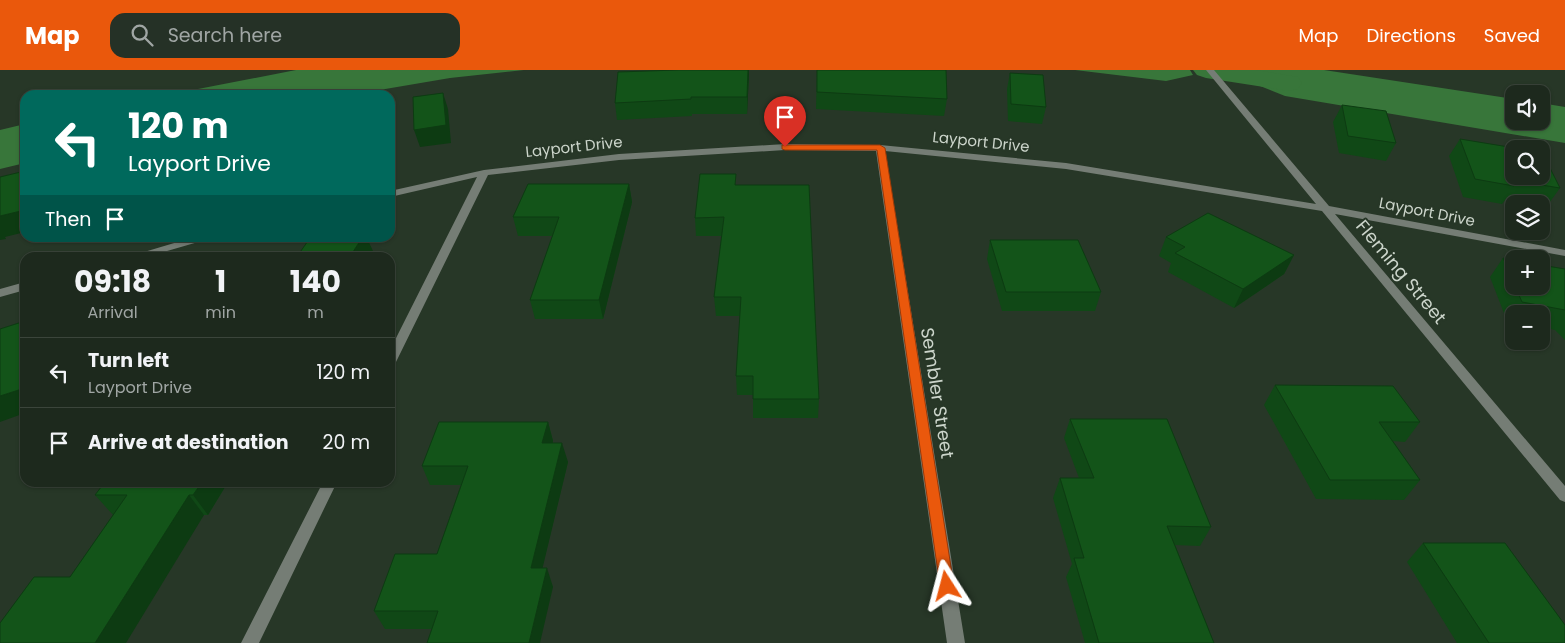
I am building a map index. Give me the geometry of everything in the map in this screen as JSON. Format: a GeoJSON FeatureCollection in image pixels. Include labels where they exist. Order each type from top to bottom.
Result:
{"type":"FeatureCollection","features":[{"type":"Feature","properties":{"kind":"street","name":"Fleming Street"},"geometry":{"type":"LineString","coordinates":[[1213,73],[1565,496]]}},
{"type":"Feature","properties":{"kind":"street","name":"Layport Drive"},"geometry":{"type":"LineString","coordinates":[[395,193],[484,173],[629,156],[785,147],[880,148],[1066,166],[1325,209],[1565,253]]}},
{"type":"Feature","properties":{"kind":"street","name":"Sembler Street"},"geometry":{"type":"LineString","coordinates":[[880,148],[956,643]]}},
{"type":"Feature","properties":{"kind":"street"},"geometry":{"type":"LineString","coordinates":[[395,352],[484,173]]}},
{"type":"Feature","properties":{"kind":"street"},"geometry":{"type":"LineString","coordinates":[[151,252],[187,242]]}},
{"type":"Feature","properties":{"kind":"street"},"geometry":{"type":"LineString","coordinates":[[0,293],[20,287]]}},
{"type":"Feature","properties":{"kind":"street"},"geometry":{"type":"LineString","coordinates":[[250,643],[328,487]]}},
{"type":"Feature","properties":{"kind":"shaded area"},"geometry":{"type":"Polygon","coordinates":[[[296,70],[524,70],[450,78],[379,90],[193,90],[296,70]]]}},
{"type":"Feature","properties":{"kind":"shaded area"},"geometry":{"type":"Polygon","coordinates":[[[1075,70],[1190,70],[1193,75],[1166,81],[1075,70]]]}},
{"type":"Feature","properties":{"kind":"shaded area"},"geometry":{"type":"Polygon","coordinates":[[[1231,70],[1324,70],[1505,98],[1505,130],[1550,130],[1550,104],[1565,107],[1565,143],[1285,96],[1235,76],[1231,70]]]}},
{"type":"Feature","properties":{"kind":"shaded area"},"geometry":{"type":"Polygon","coordinates":[[[20,125],[20,164],[0,169],[0,130],[20,125]]]}},
{"type":"Feature","properties":{"kind":"building"},"geometry":{"type":"Polygon","coordinates":[[[748,70],[747,97],[691,97],[691,99],[615,103],[618,72],[748,70]]]}},
{"type":"Feature","properties":{"kind":"building"},"geometry":{"type":"Polygon","coordinates":[[[817,70],[946,70],[947,99],[817,92],[817,70]]]}},
{"type":"Feature","properties":{"kind":"building"},"geometry":{"type":"Polygon","coordinates":[[[1010,73],[1043,75],[1046,107],[1011,104],[1010,73]]]}},
{"type":"Feature","properties":{"kind":"building"},"geometry":{"type":"Polygon","coordinates":[[[443,93],[446,125],[414,130],[413,97],[443,93]]]}},
{"type":"Feature","properties":{"kind":"building"},"geometry":{"type":"Polygon","coordinates":[[[1342,105],[1386,111],[1396,143],[1348,136],[1342,105]]]}},
{"type":"Feature","properties":{"kind":"building"},"geometry":{"type":"Polygon","coordinates":[[[1460,139],[1505,146],[1505,184],[1475,179],[1460,139]]]}},
{"type":"Feature","properties":{"kind":"building"},"geometry":{"type":"Polygon","coordinates":[[[1550,168],[1560,188],[1542,185],[1550,185],[1550,168]]]}},
{"type":"Feature","properties":{"kind":"building"},"geometry":{"type":"Polygon","coordinates":[[[20,172],[20,211],[0,216],[0,177],[20,172]]]}},
{"type":"Feature","properties":{"kind":"building"},"geometry":{"type":"Polygon","coordinates":[[[700,174],[736,174],[735,185],[809,185],[819,399],[753,399],[753,376],[736,376],[741,297],[714,297],[724,217],[695,218],[700,174]]]}},
{"type":"Feature","properties":{"kind":"building"},"geometry":{"type":"Polygon","coordinates":[[[528,184],[629,184],[599,300],[530,300],[559,217],[513,217],[528,184]]]}},
{"type":"Feature","properties":{"kind":"building"},"geometry":{"type":"Polygon","coordinates":[[[1208,213],[1294,255],[1243,289],[1175,253],[1185,247],[1166,237],[1208,213]]]}},
{"type":"Feature","properties":{"kind":"building"},"geometry":{"type":"Polygon","coordinates":[[[990,240],[1078,240],[1101,292],[1006,292],[990,240]]]}},
{"type":"Feature","properties":{"kind":"building"},"geometry":{"type":"Polygon","coordinates":[[[307,242],[359,242],[353,252],[300,252],[307,242]]]}},
{"type":"Feature","properties":{"kind":"building"},"geometry":{"type":"Polygon","coordinates":[[[1550,266],[1565,269],[1565,310],[1550,307],[1550,305],[1522,302],[1519,295],[1550,295],[1550,266]]]}},
{"type":"Feature","properties":{"kind":"building"},"geometry":{"type":"Polygon","coordinates":[[[20,323],[20,390],[0,396],[0,329],[20,323]]]}},
{"type":"Feature","properties":{"kind":"building"},"geometry":{"type":"Polygon","coordinates":[[[1275,385],[1393,386],[1420,422],[1379,422],[1420,480],[1330,480],[1275,385]]]}},
{"type":"Feature","properties":{"kind":"building"},"geometry":{"type":"Polygon","coordinates":[[[1070,419],[1167,419],[1211,527],[1167,526],[1214,643],[1099,643],[1074,558],[1084,558],[1060,478],[1094,478],[1070,419]]]}},
{"type":"Feature","properties":{"kind":"building"},"geometry":{"type":"Polygon","coordinates":[[[439,422],[548,422],[542,443],[562,443],[531,568],[547,568],[529,643],[427,643],[438,611],[374,611],[395,554],[437,554],[468,466],[422,466],[439,422]]]}},
{"type":"Feature","properties":{"kind":"building"},"geometry":{"type":"Polygon","coordinates":[[[101,487],[199,487],[193,495],[189,495],[95,643],[0,643],[0,623],[34,577],[70,577],[127,495],[95,495],[101,487]]]}},
{"type":"Feature","properties":{"kind":"building"},"geometry":{"type":"Polygon","coordinates":[[[1423,543],[1505,543],[1565,625],[1565,643],[1489,643],[1423,543]]]}},
{"type":"Feature","properties":{"kind":"waterway"},"geometry":{"type":"LineString","coordinates":[[1206,70],[1289,83]]}},
{"type":"Feature","properties":{"kind":"route"},"geometry":{"type":"LineString","coordinates":[[785,147],[880,148],[947,586]]}}]}
